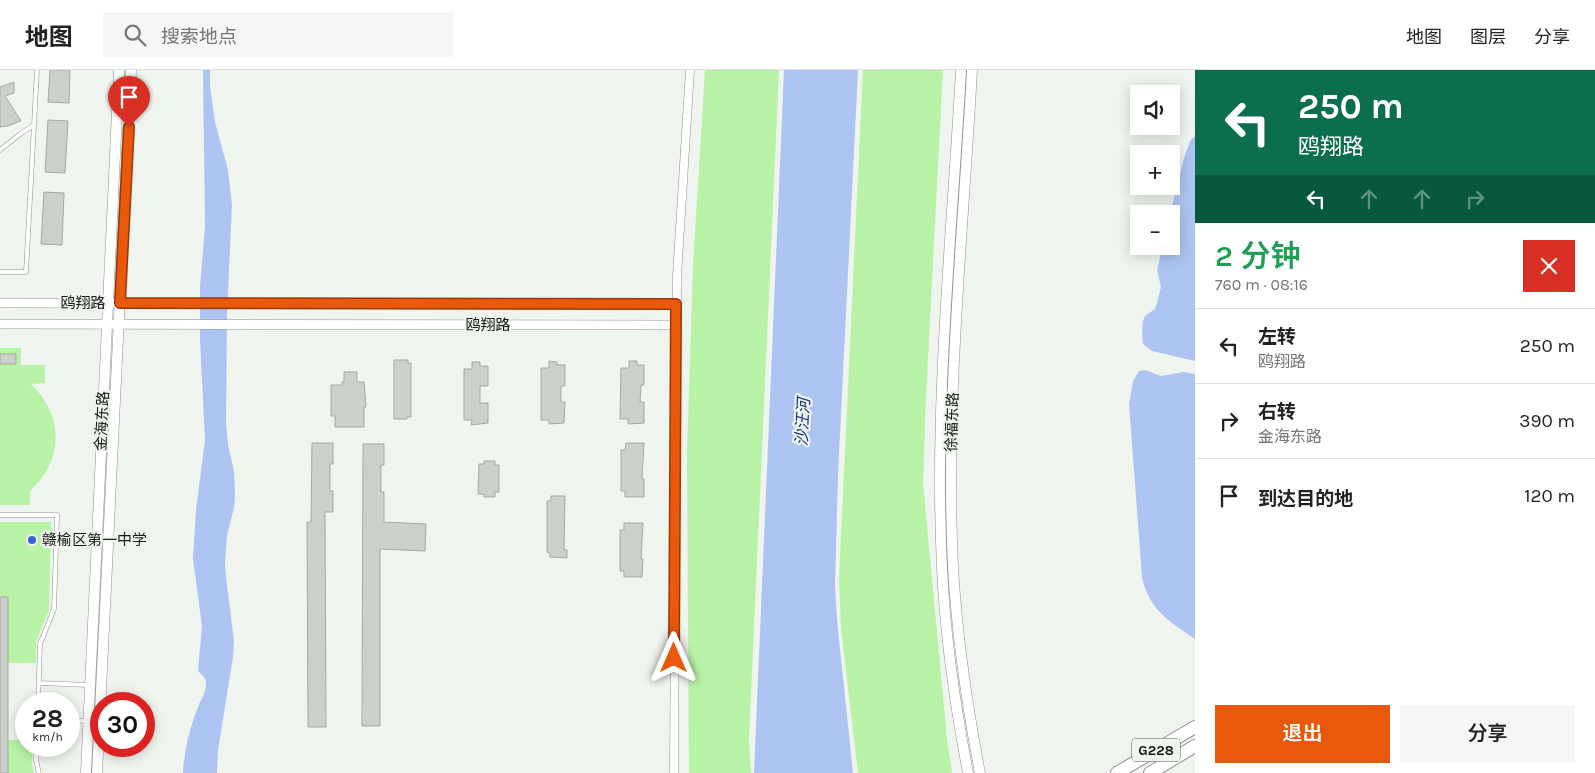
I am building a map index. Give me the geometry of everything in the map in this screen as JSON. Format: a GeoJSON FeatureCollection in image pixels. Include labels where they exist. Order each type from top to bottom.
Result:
{"type":"FeatureCollection","features":[{"type":"Feature","properties":{"kind":"highway","name":"G228"},"geometry":{"type":"LineString","coordinates":[[1117,773],[1195,727]]}},
{"type":"Feature","properties":{"kind":"highway","name":"G228"},"geometry":{"type":"LineString","coordinates":[[1150,773],[1195,746]]}},
{"type":"Feature","properties":{"kind":"main road","name":"金海东路"},"geometry":{"type":"LineString","coordinates":[[86,773],[120,70]]}},
{"type":"Feature","properties":{"kind":"main road","name":"金海东路"},"geometry":{"type":"LineString","coordinates":[[97,773],[131,70]]}},
{"type":"Feature","properties":{"kind":"main road","name":"徐福东路"},"geometry":{"type":"LineString","coordinates":[[961,70],[940,432],[940,506],[942,568],[948,640],[955,698],[968,773]]}},
{"type":"Feature","properties":{"kind":"main road","name":"徐福东路"},"geometry":{"type":"LineString","coordinates":[[972,70],[954,359],[951,506],[953,567],[959,638],[966,696],[980,773]]}},
{"type":"Feature","properties":{"kind":"street"},"geometry":{"type":"LineString","coordinates":[[674,773],[676,276],[690,70]]}},
{"type":"Feature","properties":{"kind":"street","name":"鸥翔路"},"geometry":{"type":"LineString","coordinates":[[0,303],[676,304]]}},
{"type":"Feature","properties":{"kind":"street","name":"鸥翔路"},"geometry":{"type":"LineString","coordinates":[[0,324],[676,325]]}},
{"type":"Feature","properties":{"kind":"lane"},"geometry":{"type":"LineString","coordinates":[[0,272],[26,272],[37,70]]}},
{"type":"Feature","properties":{"kind":"lane"},"geometry":{"type":"LineString","coordinates":[[0,150],[34,125]]}},
{"type":"Feature","properties":{"kind":"lane"},"geometry":{"type":"LineString","coordinates":[[0,515],[57,515],[54,609],[40,644],[39,692]]}},
{"type":"Feature","properties":{"kind":"lane"},"geometry":{"type":"LineString","coordinates":[[39,683],[90,685]]}},
{"type":"Feature","properties":{"kind":"lane"},"geometry":{"type":"LineString","coordinates":[[80,721],[88,721]]}},
{"type":"Feature","properties":{"kind":"lane"},"geometry":{"type":"LineString","coordinates":[[36,757],[39,773]]}},
{"type":"Feature","properties":{"kind":"green space"},"geometry":{"type":"Polygon","coordinates":[[[705,70],[779,70],[749,739],[751,773],[689,773],[687,453],[693,265],[705,70]]]}},
{"type":"Feature","properties":{"kind":"green space"},"geometry":{"type":"Polygon","coordinates":[[[863,70],[943,70],[923,483],[947,739],[952,773],[858,773],[841,629],[839,578],[863,70]]]}},
{"type":"Feature","properties":{"kind":"green space"},"geometry":{"type":"Polygon","coordinates":[[[0,348],[21,348],[21,365],[45,365],[45,383],[31,384],[50,410],[56,438],[49,466],[30,491],[30,505],[0,505],[0,348]]]}},
{"type":"Feature","properties":{"kind":"green space"},"geometry":{"type":"Polygon","coordinates":[[[0,522],[51,522],[49,610],[36,642],[36,663],[8,663],[8,597],[0,597],[0,522]]]}},
{"type":"Feature","properties":{"kind":"green space"},"geometry":{"type":"Polygon","coordinates":[[[8,740],[15,740],[15,757],[32,757],[34,773],[8,773],[8,740]]]}},
{"type":"Feature","properties":{"kind":"water"},"geometry":{"type":"Polygon","coordinates":[[[203,70],[210,70],[210,86],[215,122],[228,170],[232,205],[227,314],[226,424],[234,472],[235,493],[234,508],[227,535],[225,563],[234,641],[218,750],[217,773],[183,773],[190,731],[206,687],[205,678],[198,671],[202,626],[193,559],[196,510],[205,440],[200,340],[200,287],[205,227],[203,70]]]}},
{"type":"Feature","properties":{"kind":"water","name":"沙汪河"},"geometry":{"type":"Polygon","coordinates":[[[784,70],[858,70],[838,475],[835,586],[853,773],[754,773],[784,70]]]}},
{"type":"Feature","properties":{"kind":"water"},"geometry":{"type":"Polygon","coordinates":[[[1195,136],[1195,361],[1152,351],[1143,344],[1142,333],[1145,316],[1155,309],[1161,287],[1157,270],[1161,255],[1180,255],[1180,205],[1172,205],[1175,195],[1180,195],[1180,174],[1190,141],[1195,136]]]}},
{"type":"Feature","properties":{"kind":"water"},"geometry":{"type":"Polygon","coordinates":[[[1145,370],[1161,376],[1184,372],[1195,374],[1195,639],[1169,621],[1155,607],[1145,588],[1142,577],[1129,404],[1133,381],[1139,371],[1145,370]]]}},
{"type":"Feature","properties":{"kind":"building"},"geometry":{"type":"Polygon","coordinates":[[[50,70],[70,70],[69,103],[48,102],[50,70]]]}},
{"type":"Feature","properties":{"kind":"building"},"geometry":{"type":"Polygon","coordinates":[[[14,82],[14,93],[5,96],[21,121],[0,127],[0,87],[14,82]]]}},
{"type":"Feature","properties":{"kind":"building"},"geometry":{"type":"Polygon","coordinates":[[[48,120],[68,121],[65,173],[45,172],[48,120]]]}},
{"type":"Feature","properties":{"kind":"building"},"geometry":{"type":"Polygon","coordinates":[[[44,192],[64,193],[62,245],[41,244],[44,192]]]}},
{"type":"Feature","properties":{"kind":"building"},"geometry":{"type":"Polygon","coordinates":[[[0,354],[16,354],[16,364],[0,364],[0,354]]]}},
{"type":"Feature","properties":{"kind":"building"},"geometry":{"type":"Polygon","coordinates":[[[394,360],[408,360],[408,363],[411,363],[411,417],[407,417],[407,419],[394,419],[394,360]]]}},
{"type":"Feature","properties":{"kind":"building"},"geometry":{"type":"Polygon","coordinates":[[[549,361],[557,362],[557,365],[565,365],[565,386],[561,386],[561,402],[565,402],[564,423],[549,424],[549,420],[541,420],[541,368],[549,368],[549,361]]]}},
{"type":"Feature","properties":{"kind":"building"},"geometry":{"type":"Polygon","coordinates":[[[629,361],[637,361],[637,365],[644,365],[644,385],[641,385],[640,402],[644,402],[644,423],[628,424],[628,419],[620,419],[621,368],[629,368],[629,361]]]}},
{"type":"Feature","properties":{"kind":"building"},"geometry":{"type":"Polygon","coordinates":[[[472,362],[480,362],[480,366],[488,366],[488,386],[480,386],[480,403],[488,403],[488,423],[471,425],[472,420],[464,420],[464,369],[472,369],[472,362]]]}},
{"type":"Feature","properties":{"kind":"building"},"geometry":{"type":"Polygon","coordinates":[[[344,372],[357,372],[357,382],[364,382],[366,407],[364,407],[364,427],[335,427],[335,416],[331,416],[331,385],[342,385],[342,382],[344,382],[344,372]]]}},
{"type":"Feature","properties":{"kind":"building"},"geometry":{"type":"Polygon","coordinates":[[[312,443],[333,443],[333,464],[330,464],[330,491],[333,491],[333,512],[325,512],[326,727],[308,727],[307,522],[311,522],[312,443]]]}},
{"type":"Feature","properties":{"kind":"building"},"geometry":{"type":"Polygon","coordinates":[[[626,443],[644,443],[642,479],[644,479],[644,497],[625,497],[625,491],[621,491],[621,450],[625,450],[626,443]]]}},
{"type":"Feature","properties":{"kind":"building"},"geometry":{"type":"Polygon","coordinates":[[[363,444],[384,444],[384,465],[381,465],[381,492],[384,492],[384,522],[426,524],[425,551],[380,549],[380,726],[362,726],[363,444]]]}},
{"type":"Feature","properties":{"kind":"building"},"geometry":{"type":"Polygon","coordinates":[[[484,461],[495,461],[495,465],[499,465],[499,492],[495,492],[495,497],[484,497],[484,494],[478,494],[479,464],[484,464],[484,461]]]}},
{"type":"Feature","properties":{"kind":"building"},"geometry":{"type":"Polygon","coordinates":[[[551,496],[565,496],[564,550],[567,550],[567,558],[550,557],[550,553],[547,552],[547,501],[551,501],[551,496]]]}},
{"type":"Feature","properties":{"kind":"building"},"geometry":{"type":"Polygon","coordinates":[[[624,523],[643,523],[642,577],[624,577],[624,571],[620,571],[620,530],[624,530],[624,523]]]}},
{"type":"Feature","properties":{"kind":"building"},"geometry":{"type":"Polygon","coordinates":[[[0,597],[8,597],[8,773],[0,773],[0,597]]]}},
{"type":"Feature","properties":{"kind":"place","name":"赣榆区第一中学"},"geometry":{"type":"Point","coordinates":[32,540]}},
{"type":"Feature","properties":{"kind":"route"},"geometry":{"type":"LineString","coordinates":[[129,127],[120,303],[676,304],[674,658]]}}]}
